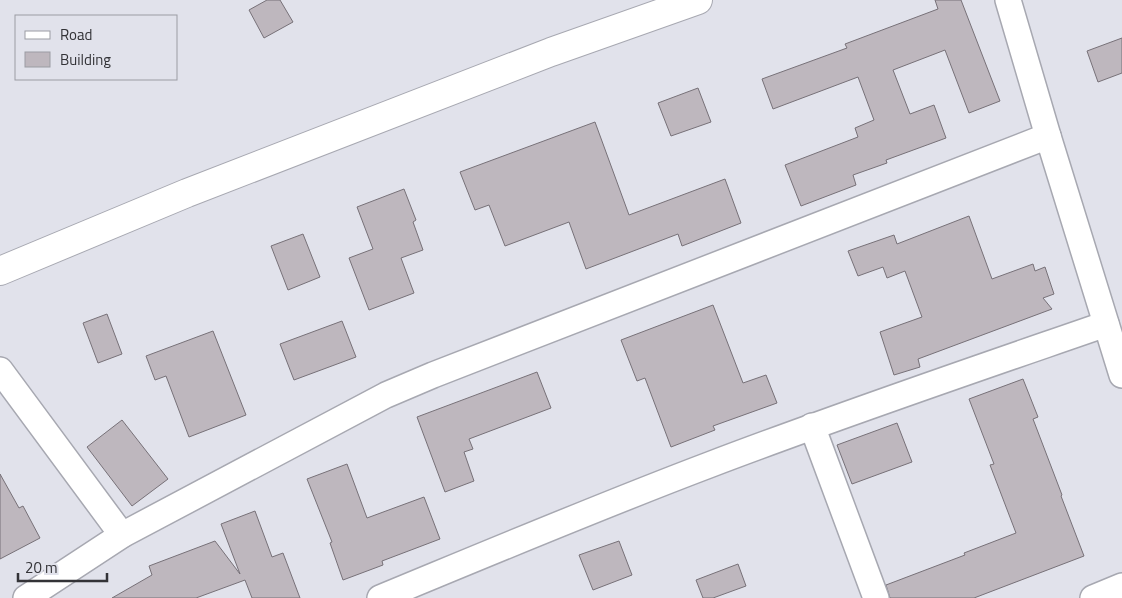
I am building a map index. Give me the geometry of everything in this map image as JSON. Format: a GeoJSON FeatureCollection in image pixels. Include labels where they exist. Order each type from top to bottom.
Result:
{"type":"FeatureCollection","features":[{"type":"Feature","properties":{"kind":"street"},"geometry":{"type":"LineString","coordinates":[[1008,0],[1122,375]]}},
{"type":"Feature","properties":{"kind":"street"},"geometry":{"type":"LineString","coordinates":[[0,271],[187,193],[681,3]]}},
{"type":"Feature","properties":{"kind":"street"},"geometry":{"type":"LineString","coordinates":[[26,598],[122,535],[394,392],[432,375],[1048,136]]}},
{"type":"Feature","properties":{"kind":"street"},"geometry":{"type":"LineString","coordinates":[[380,598],[560,523],[708,465],[872,404],[1106,324]]}},
{"type":"Feature","properties":{"kind":"street"},"geometry":{"type":"LineString","coordinates":[[0,370],[122,535]]}},
{"type":"Feature","properties":{"kind":"street"},"geometry":{"type":"LineString","coordinates":[[812,426],[876,598]]}},
{"type":"Feature","properties":{"kind":"street"},"geometry":{"type":"LineString","coordinates":[[1093,598],[1122,586]]}},
{"type":"Feature","properties":{"kind":"building"},"geometry":{"type":"Polygon","coordinates":[[[267,0],[280,0],[293,22],[264,38],[249,10],[267,0]]]}},
{"type":"Feature","properties":{"kind":"building"},"geometry":{"type":"Polygon","coordinates":[[[935,0],[961,0],[1000,101],[969,113],[945,50],[893,70],[910,114],[934,105],[946,138],[886,160],[887,163],[853,175],[856,185],[801,206],[785,165],[858,137],[855,128],[874,120],[858,77],[773,109],[762,79],[847,48],[845,44],[938,9],[935,0]]]}},
{"type":"Feature","properties":{"kind":"building"},"geometry":{"type":"Polygon","coordinates":[[[1122,38],[1122,73],[1098,82],[1087,51],[1122,38]]]}},
{"type":"Feature","properties":{"kind":"building"},"geometry":{"type":"Polygon","coordinates":[[[698,88],[711,122],[671,136],[658,103],[698,88]]]}},
{"type":"Feature","properties":{"kind":"building"},"geometry":{"type":"Polygon","coordinates":[[[595,122],[629,215],[725,179],[741,223],[682,246],[678,234],[586,269],[569,222],[505,246],[489,205],[475,210],[460,172],[595,122]]]}},
{"type":"Feature","properties":{"kind":"building"},"geometry":{"type":"Polygon","coordinates":[[[404,189],[416,220],[413,222],[423,250],[401,258],[414,293],[369,310],[349,258],[373,249],[357,207],[404,189]]]}},
{"type":"Feature","properties":{"kind":"building"},"geometry":{"type":"Polygon","coordinates":[[[969,216],[992,279],[1033,264],[1035,271],[1045,267],[1054,294],[1043,298],[1052,309],[918,359],[920,367],[894,375],[880,332],[922,317],[905,271],[887,278],[883,267],[858,276],[848,251],[894,235],[897,244],[969,216]]]}},
{"type":"Feature","properties":{"kind":"building"},"geometry":{"type":"Polygon","coordinates":[[[303,234],[320,277],[288,290],[271,246],[303,234]]]}},
{"type":"Feature","properties":{"kind":"building"},"geometry":{"type":"Polygon","coordinates":[[[713,305],[743,383],[766,375],[777,403],[713,426],[715,430],[671,447],[645,378],[637,381],[621,340],[713,305]]]}},
{"type":"Feature","properties":{"kind":"building"},"geometry":{"type":"Polygon","coordinates":[[[107,314],[122,354],[98,363],[83,323],[107,314]]]}},
{"type":"Feature","properties":{"kind":"building"},"geometry":{"type":"Polygon","coordinates":[[[342,321],[356,357],[294,380],[280,344],[342,321]]]}},
{"type":"Feature","properties":{"kind":"building"},"geometry":{"type":"Polygon","coordinates":[[[213,331],[246,415],[189,437],[166,376],[155,380],[146,356],[213,331]]]}},
{"type":"Feature","properties":{"kind":"building"},"geometry":{"type":"Polygon","coordinates":[[[537,372],[551,408],[469,439],[473,449],[464,452],[474,481],[445,492],[417,417],[537,372]]]}},
{"type":"Feature","properties":{"kind":"building"},"geometry":{"type":"Polygon","coordinates":[[[1023,379],[1038,417],[1033,419],[1084,556],[974,598],[890,598],[886,585],[1016,533],[990,465],[994,464],[969,399],[1023,379]]]}},
{"type":"Feature","properties":{"kind":"building"},"geometry":{"type":"Polygon","coordinates":[[[122,420],[168,479],[132,506],[87,447],[122,420]]]}},
{"type":"Feature","properties":{"kind":"building"},"geometry":{"type":"Polygon","coordinates":[[[897,423],[912,462],[852,484],[837,445],[897,423]]]}},
{"type":"Feature","properties":{"kind":"building"},"geometry":{"type":"Polygon","coordinates":[[[347,464],[367,518],[424,497],[440,539],[382,561],[383,565],[343,580],[330,543],[332,542],[307,479],[347,464]]]}},
{"type":"Feature","properties":{"kind":"building"},"geometry":{"type":"Polygon","coordinates":[[[0,474],[19,508],[23,506],[40,538],[0,559],[0,474]]]}},
{"type":"Feature","properties":{"kind":"building"},"geometry":{"type":"Polygon","coordinates":[[[255,511],[272,557],[283,553],[300,598],[252,598],[245,580],[196,598],[112,598],[152,575],[149,566],[215,541],[240,574],[221,524],[255,511]]]}},
{"type":"Feature","properties":{"kind":"building"},"geometry":{"type":"Polygon","coordinates":[[[619,541],[632,575],[593,590],[579,555],[619,541]]]}},
{"type":"Feature","properties":{"kind":"building"},"geometry":{"type":"Polygon","coordinates":[[[738,564],[746,586],[713,598],[703,598],[696,580],[738,564]]]}}]}
